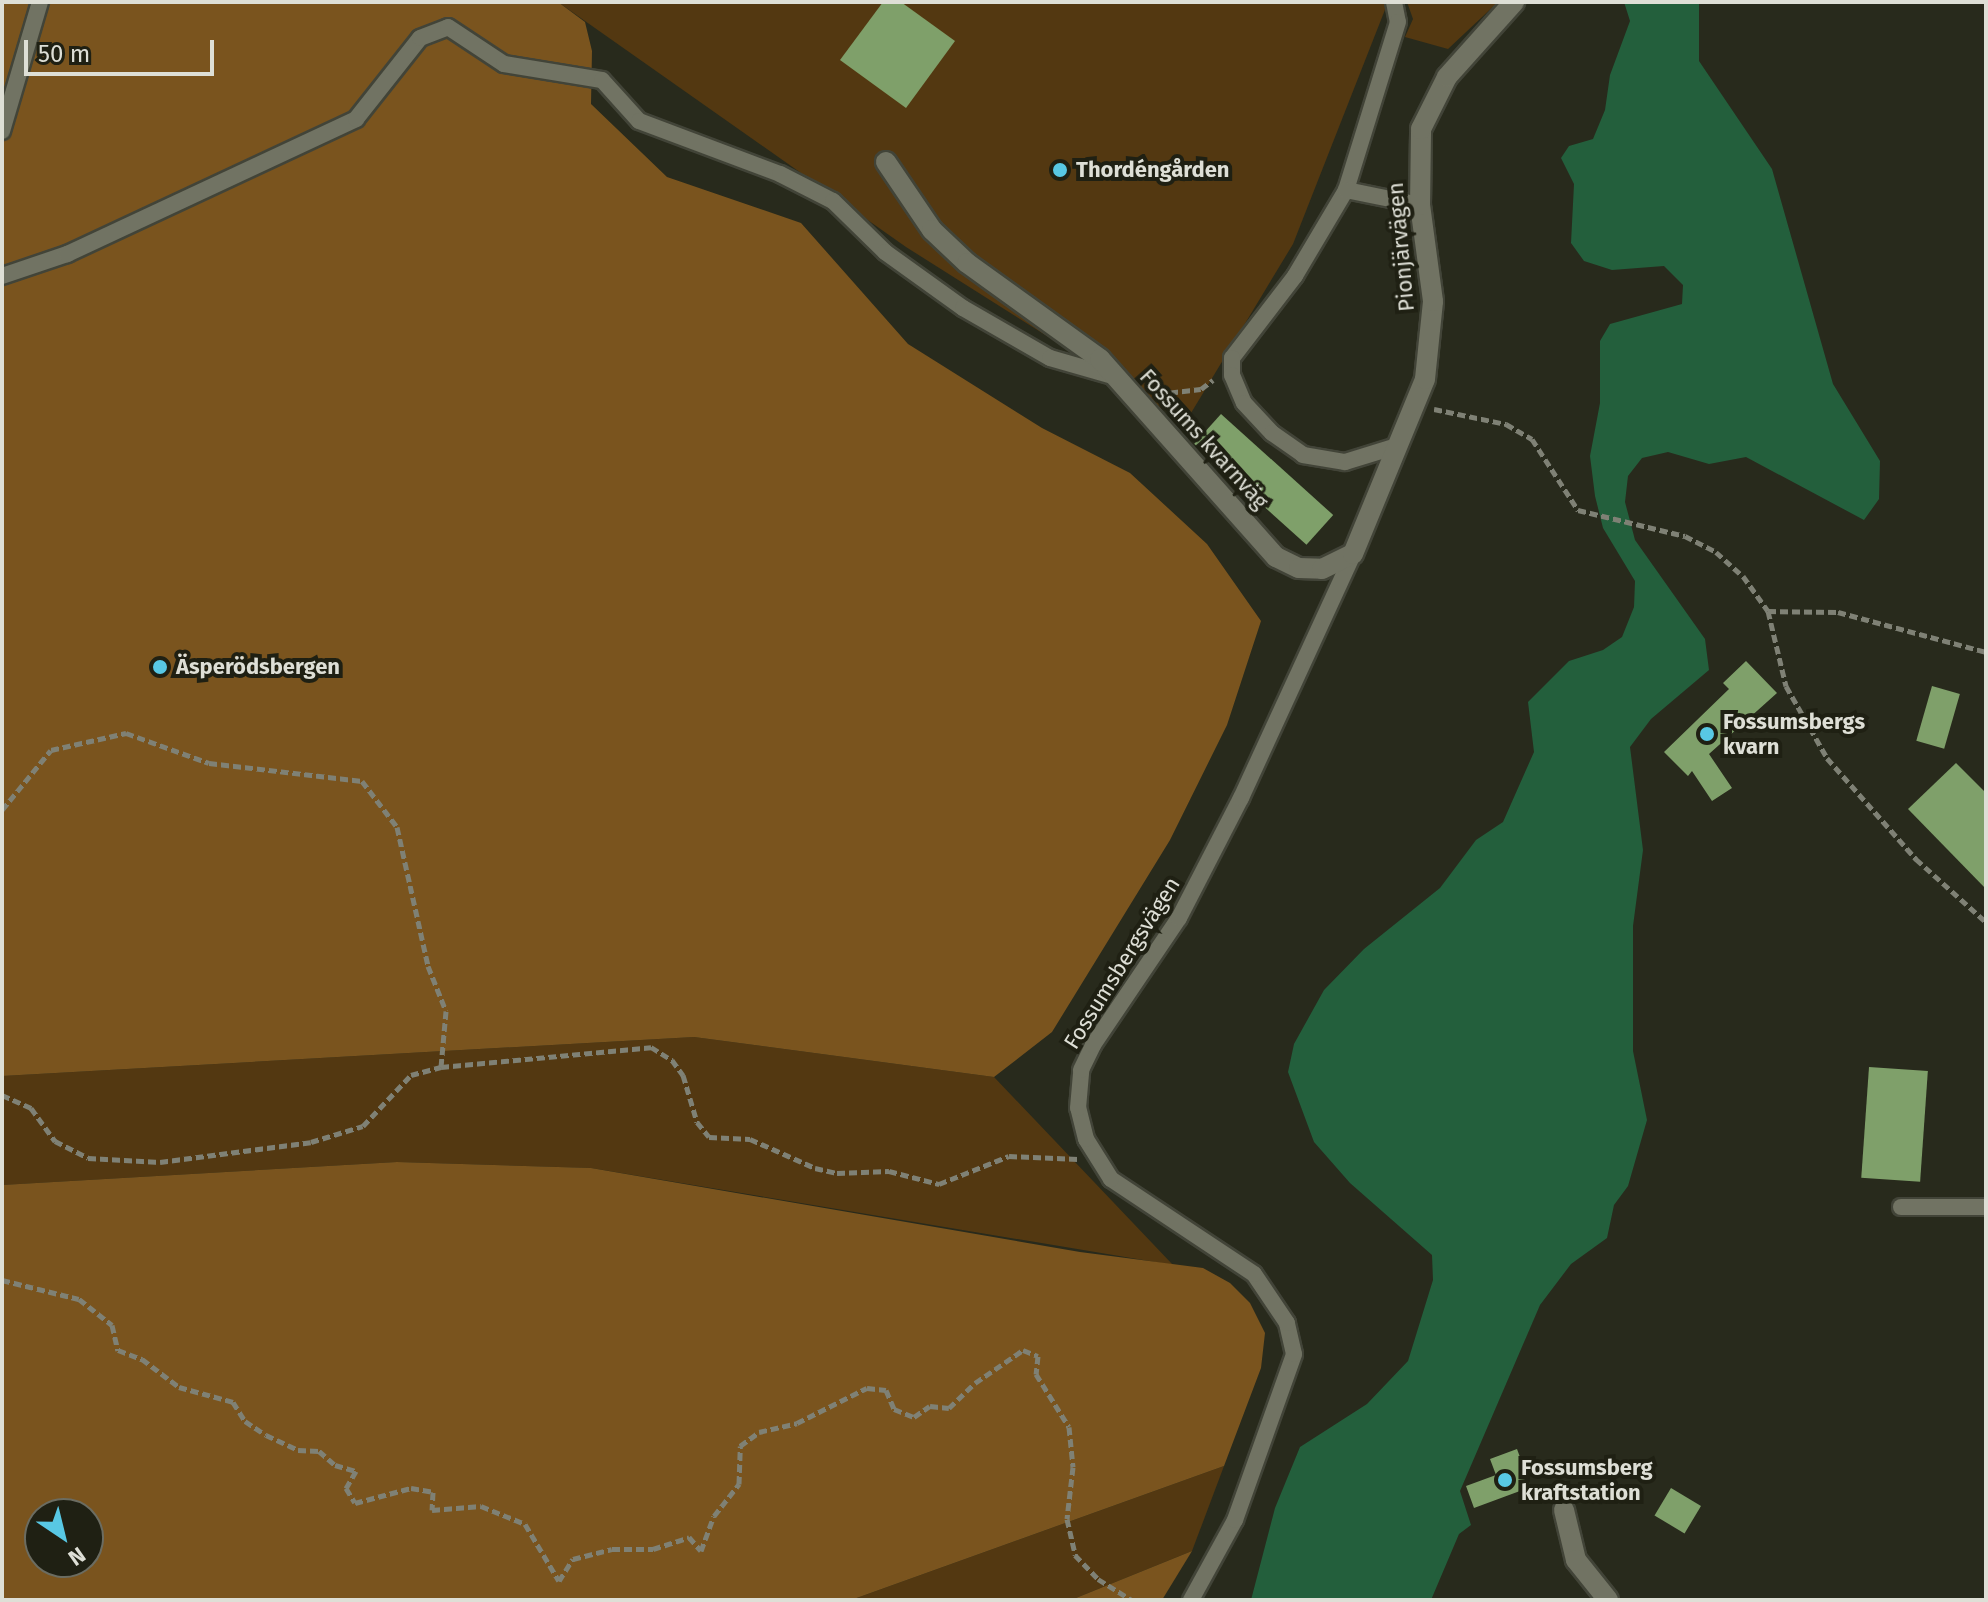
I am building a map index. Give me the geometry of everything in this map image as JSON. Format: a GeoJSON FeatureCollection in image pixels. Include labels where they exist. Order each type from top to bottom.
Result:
{"type":"FeatureCollection","features":[{"type":"Feature","properties":{"kind":"street","name":"Pionjärvägen"},"geometry":{"type":"LineString","coordinates":[[1353,554],[1416,403],[1430,344],[1433,301],[1420,205],[1420,141],[1427,111],[1447,77],[1514,2]]}},
{"type":"Feature","properties":{"kind":"street"},"geometry":{"type":"LineString","coordinates":[[886,162],[911,204],[956,252],[1116,377]]}},
{"type":"Feature","properties":{"kind":"street","name":"Fossums kvarnväg"},"geometry":{"type":"LineString","coordinates":[[1116,377],[1140,398],[1276,557],[1299,568],[1322,569],[1353,554]]}},
{"type":"Feature","properties":{"kind":"street"},"geometry":{"type":"LineString","coordinates":[[1564,1510],[1576,1560],[1608,1600]]}},
{"type":"Feature","properties":{"kind":"lane"},"geometry":{"type":"LineString","coordinates":[[2,131],[40,2]]}},
{"type":"Feature","properties":{"kind":"lane"},"geometry":{"type":"LineString","coordinates":[[1394,2],[1398,22],[1346,190],[1295,276],[1232,358],[1232,375],[1244,403],[1272,433],[1303,455],[1345,462],[1397,446]]}},
{"type":"Feature","properties":{"kind":"lane","name":"Fossums kvarnväg"},"geometry":{"type":"LineString","coordinates":[[2,276],[81,248],[356,119],[420,38],[448,27],[483,45],[504,64],[602,80],[639,121],[780,174],[833,201],[885,252],[963,308],[1050,358],[1116,377]]}},
{"type":"Feature","properties":{"kind":"lane"},"geometry":{"type":"LineString","coordinates":[[1346,190],[1420,205]]}},
{"type":"Feature","properties":{"kind":"lane","name":"Fossumsbergsvägen"},"geometry":{"type":"LineString","coordinates":[[1191,1600],[1235,1520],[1294,1354],[1287,1323],[1254,1274],[1111,1179],[1093,1151],[1078,1108],[1081,1070],[1093,1045],[1179,918],[1241,798],[1353,554]]}},
{"type":"Feature","properties":{"kind":"lane"},"geometry":{"type":"LineString","coordinates":[[1901,1207],[1986,1207]]}},
{"type":"Feature","properties":{"kind":"path"},"geometry":{"type":"LineString","coordinates":[[1140,398],[1201,389],[1232,358]]}},
{"type":"Feature","properties":{"kind":"path"},"geometry":{"type":"LineString","coordinates":[[1416,403],[1506,424],[1532,439],[1574,506],[1585,513],[1657,526],[1716,552],[1743,576],[1768,611],[1786,686],[1827,758],[1916,859],[1986,922]]}},
{"type":"Feature","properties":{"kind":"path"},"geometry":{"type":"LineString","coordinates":[[1768,611],[1838,612],[1986,652]]}},
{"type":"Feature","properties":{"kind":"path"},"geometry":{"type":"LineString","coordinates":[[2,810],[51,750],[126,733],[209,763],[362,781],[397,827],[426,957],[446,1011],[441,1067]]}},
{"type":"Feature","properties":{"kind":"path"},"geometry":{"type":"LineString","coordinates":[[2,1095],[31,1108],[55,1141],[88,1158],[160,1162],[311,1142],[363,1126],[411,1075],[441,1067],[651,1047],[683,1075],[697,1122],[709,1137],[750,1139],[837,1173],[889,1171],[939,1184],[1009,1156],[1066,1161],[1093,1151]]}},
{"type":"Feature","properties":{"kind":"path"},"geometry":{"type":"LineString","coordinates":[[2,1280],[79,1299],[112,1325],[118,1350],[142,1359],[179,1387],[233,1402],[245,1421],[266,1435],[298,1450],[319,1451],[335,1465],[356,1471],[346,1488],[355,1503],[411,1488],[433,1492],[432,1510],[481,1506],[525,1524],[559,1581],[573,1559],[612,1549],[653,1549],[689,1537],[701,1551],[714,1516],[739,1484],[740,1446],[759,1432],[797,1423],[867,1388],[886,1390],[894,1409],[914,1417],[930,1406],[949,1408],[975,1383],[1023,1350],[1038,1356],[1036,1374],[1069,1427],[1073,1467],[1067,1519],[1075,1555],[1098,1579],[1131,1600]]}},
{"type":"Feature","properties":{"kind":"shaded area"},"geometry":{"type":"Polygon","coordinates":[[[2,2],[558,2],[585,22],[592,51],[591,104],[667,177],[801,223],[908,344],[1042,428],[1130,473],[1207,544],[1261,621],[1227,725],[1170,840],[1052,1032],[994,1077],[694,1037],[2,1076],[2,2]]]}},
{"type":"Feature","properties":{"kind":"shaded area","name":"Thordéngården"},"geometry":{"type":"Polygon","coordinates":[[[558,2],[1388,2],[1293,244],[1185,423],[906,247],[558,2]]]}},
{"type":"Feature","properties":{"kind":"shaded area"},"geometry":{"type":"Polygon","coordinates":[[[1407,2],[1498,2],[1448,49],[1405,37],[1413,19],[1407,2]]]}},
{"type":"Feature","properties":{"kind":"shaded area"},"geometry":{"type":"Polygon","coordinates":[[[1624,2],[1699,2],[1699,61],[1772,169],[1833,384],[1880,461],[1879,499],[1864,520],[1746,457],[1709,464],[1668,452],[1642,458],[1628,476],[1625,502],[1635,540],[1705,639],[1709,670],[1651,719],[1630,747],[1643,850],[1633,926],[1633,1051],[1647,1120],[1628,1186],[1614,1205],[1607,1238],[1571,1264],[1540,1305],[1460,1491],[1471,1525],[1459,1534],[1431,1600],[1251,1600],[1275,1508],[1300,1447],[1367,1404],[1408,1361],[1433,1280],[1432,1255],[1350,1183],[1314,1142],[1288,1072],[1294,1044],[1324,990],[1364,949],[1440,888],[1476,840],[1503,822],[1534,752],[1528,702],[1569,661],[1603,650],[1622,637],[1634,607],[1635,581],[1603,528],[1595,496],[1590,456],[1600,403],[1600,341],[1610,324],[1682,304],[1683,285],[1664,266],[1612,270],[1584,261],[1571,243],[1574,184],[1561,158],[1569,146],[1593,139],[1605,110],[1610,75],[1630,21],[1624,2]]]}},
{"type":"Feature","properties":{"kind":"shaded area"},"geometry":{"type":"Polygon","coordinates":[[[694,1037],[994,1077],[1173,1265],[591,1168],[397,1162],[2,1185],[2,1076],[694,1037]]]}},
{"type":"Feature","properties":{"kind":"shaded area"},"geometry":{"type":"Polygon","coordinates":[[[397,1162],[591,1168],[1080,1252],[1203,1268],[1230,1283],[1250,1303],[1265,1333],[1261,1368],[1224,1466],[851,1600],[2,1600],[2,1185],[397,1162]]]}},
{"type":"Feature","properties":{"kind":"shaded area"},"geometry":{"type":"Polygon","coordinates":[[[1224,1466],[1192,1551],[1071,1600],[851,1600],[1224,1466]]]}},
{"type":"Feature","properties":{"kind":"shaded area"},"geometry":{"type":"Polygon","coordinates":[[[1192,1551],[1162,1600],[1071,1600],[1192,1551]]]}},
{"type":"Feature","properties":{"kind":"building"},"geometry":{"type":"Polygon","coordinates":[[[883,2],[901,2],[955,41],[906,108],[840,60],[883,2]]]}},
{"type":"Feature","properties":{"kind":"building"},"geometry":{"type":"Polygon","coordinates":[[[1221,414],[1333,515],[1306,545],[1194,444],[1221,414]]]}},
{"type":"Feature","properties":{"kind":"building","name":"Fossumsbergs kvarn"},"geometry":{"type":"Polygon","coordinates":[[[1746,661],[1777,693],[1709,754],[1732,788],[1712,801],[1692,771],[1688,776],[1664,752],[1729,689],[1723,683],[1746,661]]]}},
{"type":"Feature","properties":{"kind":"building"},"geometry":{"type":"Polygon","coordinates":[[[1932,686],[1960,694],[1944,749],[1916,741],[1932,686]]]}},
{"type":"Feature","properties":{"kind":"building"},"geometry":{"type":"Polygon","coordinates":[[[1956,763],[1986,793],[1986,889],[1908,809],[1956,763]]]}},
{"type":"Feature","properties":{"kind":"building"},"geometry":{"type":"Polygon","coordinates":[[[1869,1067],[1928,1071],[1920,1182],[1861,1178],[1869,1067]]]}},
{"type":"Feature","properties":{"kind":"building","name":"Fossumsberg kraftstation"},"geometry":{"type":"Polygon","coordinates":[[[1517,1449],[1531,1487],[1474,1508],[1466,1486],[1496,1475],[1490,1459],[1517,1449]]]}},
{"type":"Feature","properties":{"kind":"building"},"geometry":{"type":"Polygon","coordinates":[[[1671,1488],[1701,1506],[1685,1533],[1655,1515],[1671,1488]]]}},
{"type":"Feature","properties":{"kind":"place","name":"Thordéngården"},"geometry":{"type":"Point","coordinates":[1060,170]}},
{"type":"Feature","properties":{"kind":"place","name":"Äsperödsbergen"},"geometry":{"type":"Point","coordinates":[160,667]}},
{"type":"Feature","properties":{"kind":"place","name":"Fossumsbergs kvarn"},"geometry":{"type":"Point","coordinates":[1707,734]}},
{"type":"Feature","properties":{"kind":"place","name":"Fossumsberg kraftstation"},"geometry":{"type":"Point","coordinates":[1505,1480]}}]}
